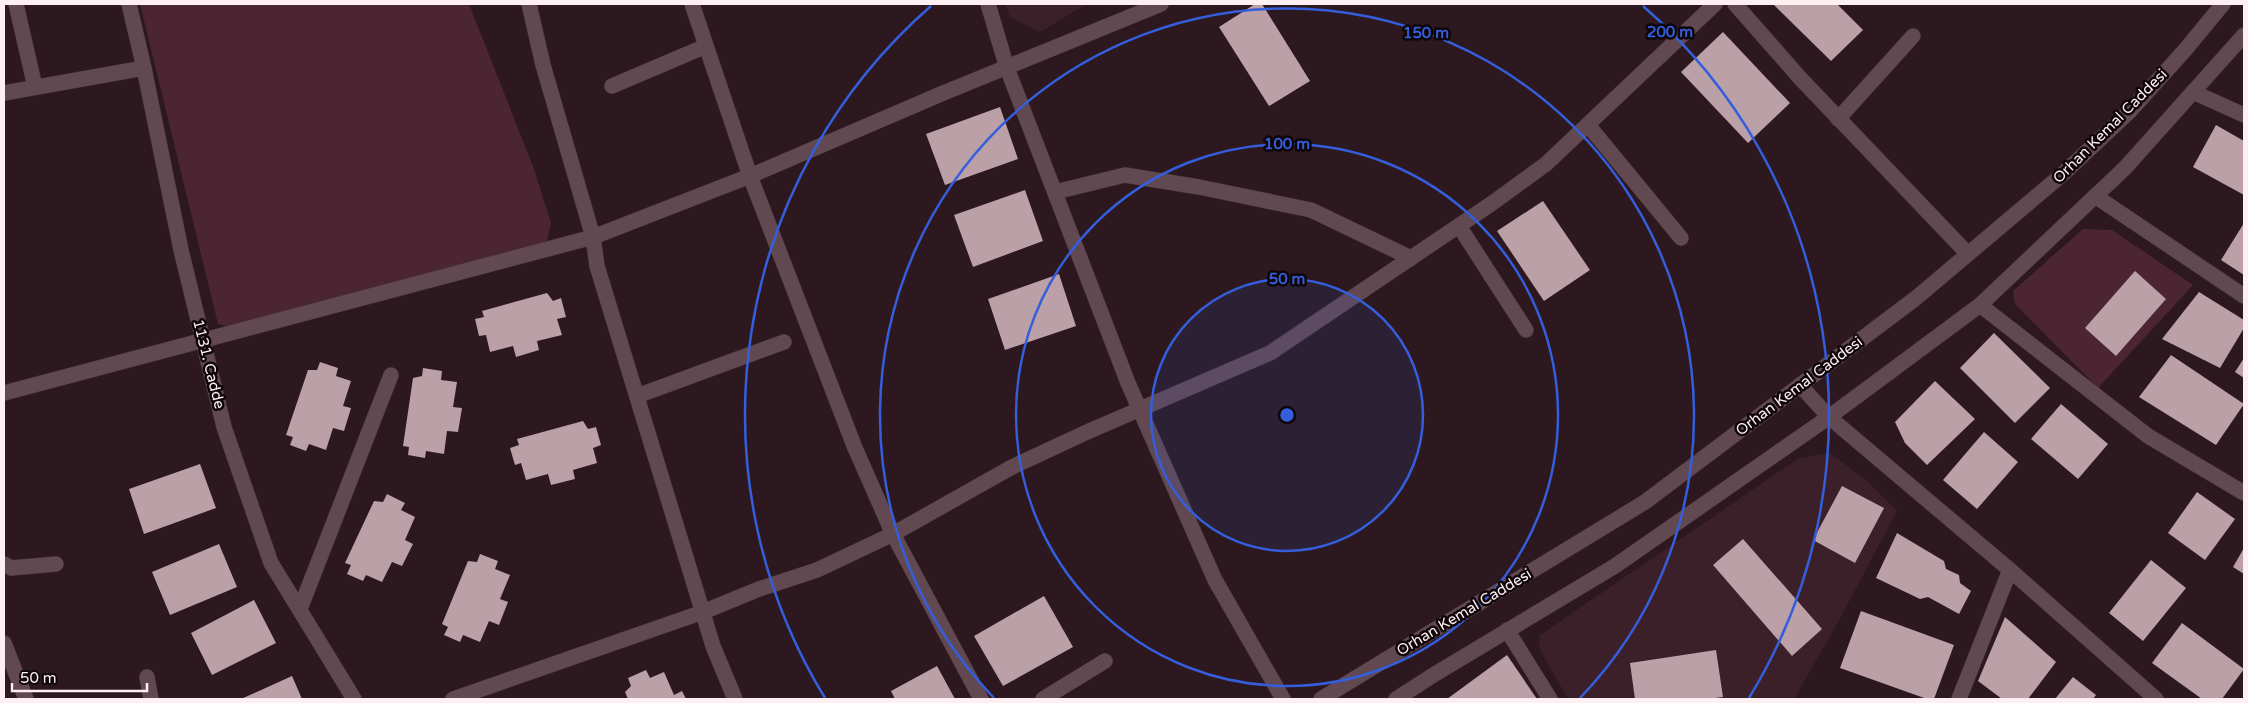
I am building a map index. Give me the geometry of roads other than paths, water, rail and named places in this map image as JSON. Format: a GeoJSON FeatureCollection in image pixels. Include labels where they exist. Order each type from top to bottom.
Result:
{"type":"FeatureCollection","features":[{"type":"Feature","properties":{"kind":"street"},"geometry":{"type":"LineString","coordinates":[[16,4],[36,87]]}},
{"type":"Feature","properties":{"kind":"street","name":"1131. Cadde"},"geometry":{"type":"LineString","coordinates":[[129,4],[181,250],[224,427],[271,563],[354,699]]}},
{"type":"Feature","properties":{"kind":"street"},"geometry":{"type":"LineString","coordinates":[[529,4],[543,65],[593,237],[597,266],[713,646],[735,699]]}},
{"type":"Feature","properties":{"kind":"street"},"geometry":{"type":"LineString","coordinates":[[692,4],[750,176],[855,448],[893,534],[981,699]]}},
{"type":"Feature","properties":{"kind":"street"},"geometry":{"type":"LineString","coordinates":[[988,4],[1007,68],[1140,410],[1215,580],[1283,699]]}},
{"type":"Feature","properties":{"kind":"street"},"geometry":{"type":"LineString","coordinates":[[4,393],[202,339],[593,237],[750,176],[942,94],[1161,4]]}},
{"type":"Feature","properties":{"kind":"street"},"geometry":{"type":"LineString","coordinates":[[453,699],[703,612],[817,570],[893,534],[1012,468],[1087,432],[1270,353],[1459,226],[1546,164],[1715,4]]}},
{"type":"Feature","properties":{"kind":"street"},"geometry":{"type":"LineString","coordinates":[[1735,4],[1838,118],[1968,254]]}},
{"type":"Feature","properties":{"kind":"street","name":"Orhan Kemal Caddesi"},"geometry":{"type":"LineString","coordinates":[[1321,699],[1644,502],[1916,298],[2064,173],[2130,111],[2186,50],[2223,4]]}},
{"type":"Feature","properties":{"kind":"street"},"geometry":{"type":"LineString","coordinates":[[1396,699],[1615,566],[1829,417],[1980,306],[2125,168],[2244,35]]}},
{"type":"Feature","properties":{"kind":"street"},"geometry":{"type":"LineString","coordinates":[[1838,118],[1913,36]]}},
{"type":"Feature","properties":{"kind":"street"},"geometry":{"type":"LineString","coordinates":[[612,86],[706,46]]}},
{"type":"Feature","properties":{"kind":"street"},"geometry":{"type":"LineString","coordinates":[[4,93],[144,68]]}},
{"type":"Feature","properties":{"kind":"street"},"geometry":{"type":"LineString","coordinates":[[2193,92],[2244,115]]}},
{"type":"Feature","properties":{"kind":"street"},"geometry":{"type":"LineString","coordinates":[[1588,125],[1681,238]]}},
{"type":"Feature","properties":{"kind":"street"},"geometry":{"type":"LineString","coordinates":[[1055,192],[1125,175],[1199,187],[1311,210],[1411,258]]}},
{"type":"Feature","properties":{"kind":"street"},"geometry":{"type":"LineString","coordinates":[[2095,196],[2244,296]]}},
{"type":"Feature","properties":{"kind":"street"},"geometry":{"type":"LineString","coordinates":[[1459,226],[1526,330]]}},
{"type":"Feature","properties":{"kind":"street"},"geometry":{"type":"LineString","coordinates":[[1980,306],[2148,436],[2244,494]]}},
{"type":"Feature","properties":{"kind":"street"},"geometry":{"type":"LineString","coordinates":[[637,396],[784,342]]}},
{"type":"Feature","properties":{"kind":"street"},"geometry":{"type":"LineString","coordinates":[[300,609],[390,375]]}},
{"type":"Feature","properties":{"kind":"street"},"geometry":{"type":"LineString","coordinates":[[1800,385],[1829,417],[2010,570],[2156,699]]}},
{"type":"Feature","properties":{"kind":"street"},"geometry":{"type":"LineString","coordinates":[[4,564],[11,568],[56,564]]}},
{"type":"Feature","properties":{"kind":"street"},"geometry":{"type":"LineString","coordinates":[[1959,699],[2010,570]]}},
{"type":"Feature","properties":{"kind":"street"},"geometry":{"type":"LineString","coordinates":[[1507,630],[1550,699]]}},
{"type":"Feature","properties":{"kind":"street"},"geometry":{"type":"LineString","coordinates":[[4,643],[26,699]]}},
{"type":"Feature","properties":{"kind":"street"},"geometry":{"type":"LineString","coordinates":[[1043,699],[1105,661]]}},
{"type":"Feature","properties":{"kind":"street"},"geometry":{"type":"LineString","coordinates":[[147,677],[151,699]]}}]}
